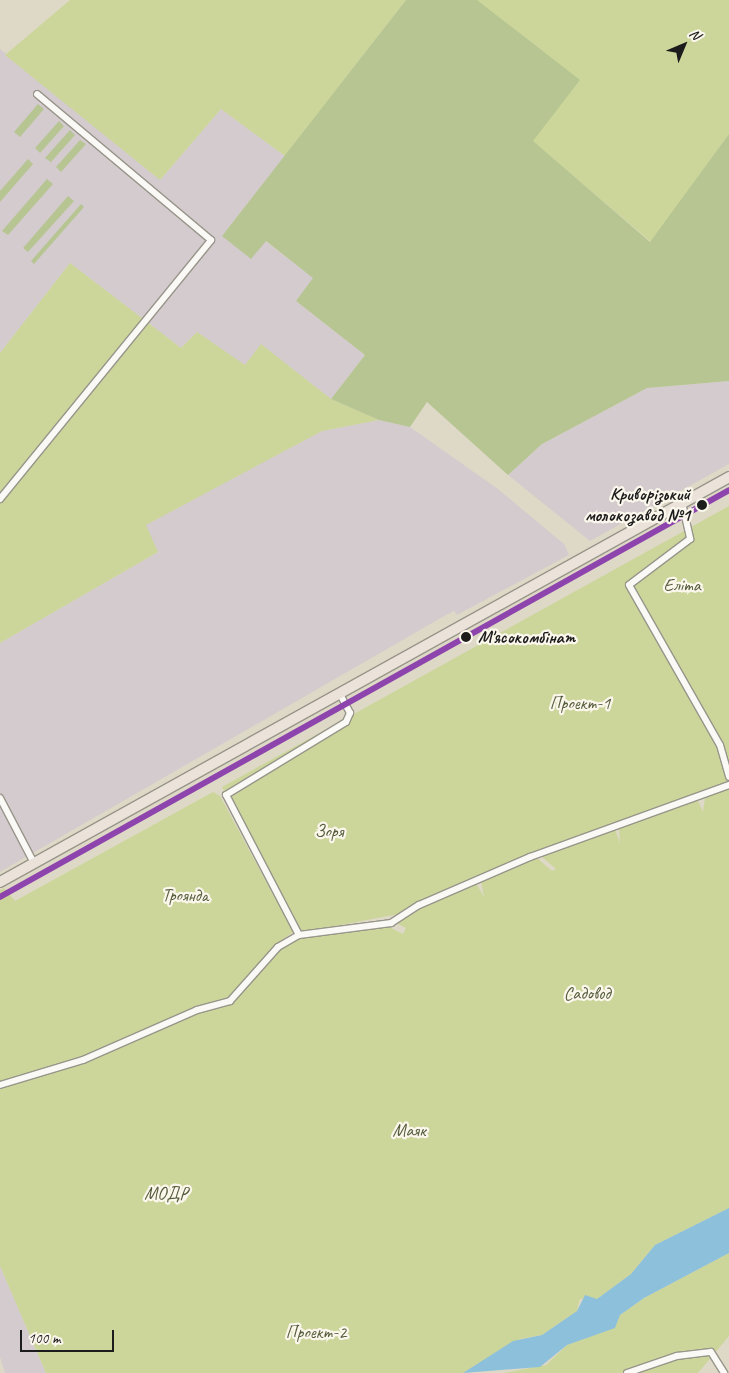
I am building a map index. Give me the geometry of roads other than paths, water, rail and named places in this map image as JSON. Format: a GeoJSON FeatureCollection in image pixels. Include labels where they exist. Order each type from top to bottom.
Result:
{"type":"FeatureCollection","features":[{"type":"Feature","properties":{"kind":"main road"},"geometry":{"type":"LineString","coordinates":[[0,882],[729,477]]}},
{"type":"Feature","properties":{"kind":"street"},"geometry":{"type":"LineString","coordinates":[[0,499],[212,240],[37,94]]}},
{"type":"Feature","properties":{"kind":"street"},"geometry":{"type":"LineString","coordinates":[[682,503],[690,539],[630,585],[720,745],[729,777]]}},
{"type":"Feature","properties":{"kind":"street"},"geometry":{"type":"LineString","coordinates":[[299,935],[226,795],[346,722],[350,713],[340,694]]}},
{"type":"Feature","properties":{"kind":"street"},"geometry":{"type":"LineString","coordinates":[[0,1084],[83,1060],[197,1010],[230,1001],[278,947],[299,935],[391,923],[419,905],[530,858],[729,785]]}},
{"type":"Feature","properties":{"kind":"street"},"geometry":{"type":"LineString","coordinates":[[0,798],[34,863]]}},
{"type":"Feature","properties":{"kind":"street"},"geometry":{"type":"LineString","coordinates":[[627,1373],[677,1356],[711,1352],[724,1373]]}},
{"type":"Feature","properties":{"kind":"water"},"geometry":{"type":"Polygon","coordinates":[[[729,1208],[729,1253],[644,1298],[620,1315],[615,1328],[567,1345],[540,1367],[463,1373],[513,1341],[542,1335],[577,1311],[585,1295],[597,1299],[631,1274],[655,1245],[729,1208]]]}},
{"type":"Feature","properties":{"kind":"place","name":"Криворізький молокозавод №1"},"geometry":{"type":"Point","coordinates":[702,505]}},
{"type":"Feature","properties":{"kind":"place","name":"М'ясокомбінат"},"geometry":{"type":"Point","coordinates":[466,637]}},
{"type":"Feature","properties":{"kind":"park label","name":"Еліта"},"geometry":{"type":"Point","coordinates":[682,585]}},
{"type":"Feature","properties":{"kind":"park label","name":"Проект-1"},"geometry":{"type":"Point","coordinates":[580,703]}},
{"type":"Feature","properties":{"kind":"park label","name":"Зоря"},"geometry":{"type":"Point","coordinates":[329,831]}},
{"type":"Feature","properties":{"kind":"park label","name":"Троянда"},"geometry":{"type":"Point","coordinates":[185,895]}},
{"type":"Feature","properties":{"kind":"park label","name":"Садовод"},"geometry":{"type":"Point","coordinates":[587,993]}},
{"type":"Feature","properties":{"kind":"park label","name":"Маяк"},"geometry":{"type":"Point","coordinates":[409,1130]}},
{"type":"Feature","properties":{"kind":"park label","name":"МОДР"},"geometry":{"type":"Point","coordinates":[166,1193]}},
{"type":"Feature","properties":{"kind":"park label","name":"Проект-2"},"geometry":{"type":"Point","coordinates":[316,1332]}}]}
